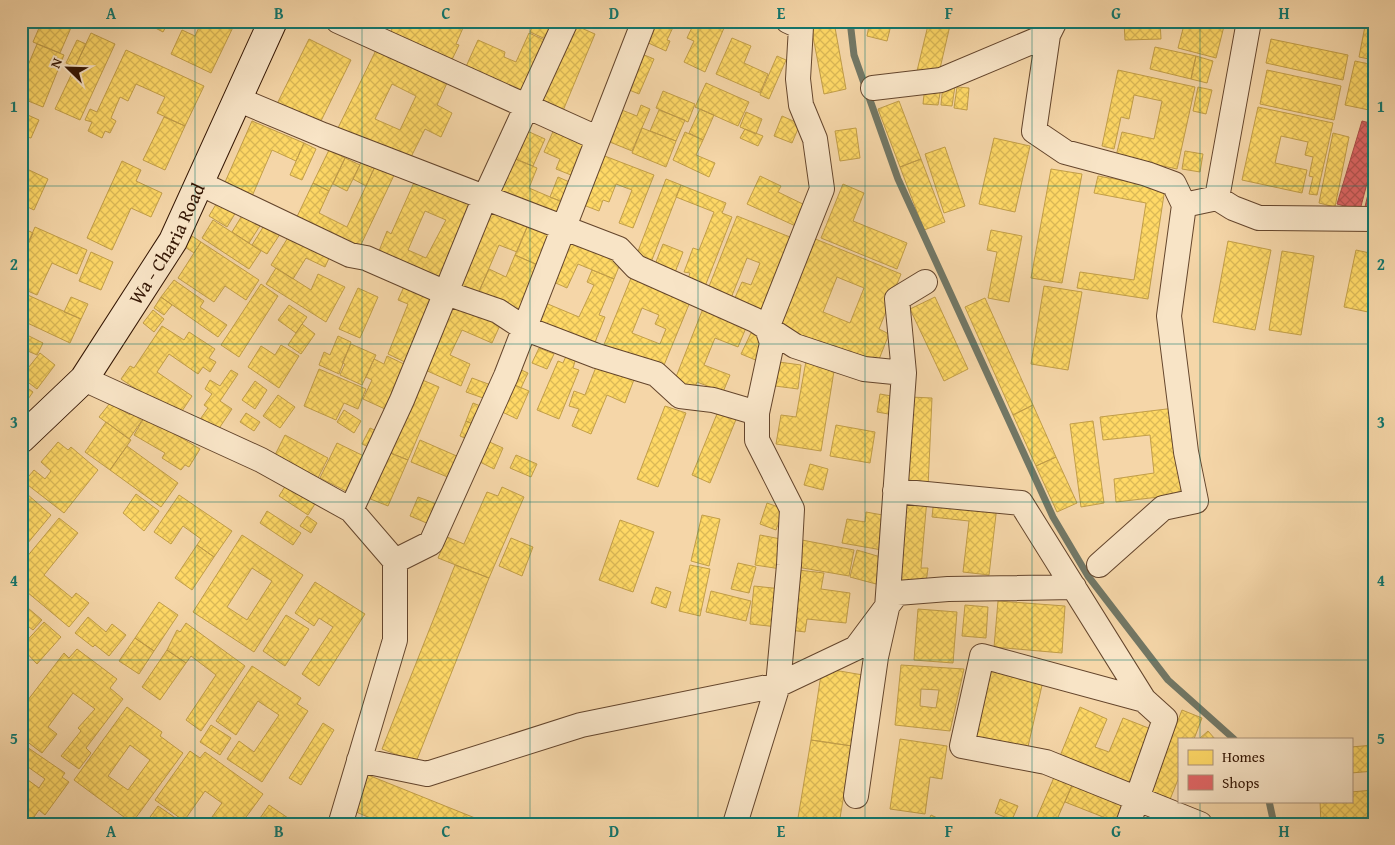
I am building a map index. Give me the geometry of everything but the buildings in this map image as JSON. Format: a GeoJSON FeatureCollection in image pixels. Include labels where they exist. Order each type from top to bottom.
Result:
{"type":"FeatureCollection","features":[{"type":"Feature","properties":{"kind":"street","name":"Wa - Charia Road"},"geometry":{"type":"LineString","coordinates":[[21,439],[84,380],[173,241],[273,21]]}},
{"type":"Feature","properties":{"kind":"street"},"geometry":{"type":"LineString","coordinates":[[338,21],[597,138]]}},
{"type":"Feature","properties":{"kind":"street"},"geometry":{"type":"LineString","coordinates":[[351,510],[402,400],[485,197],[566,21]]}},
{"type":"Feature","properties":{"kind":"street"},"geometry":{"type":"LineString","coordinates":[[395,561],[431,543],[506,376],[644,21]]}},
{"type":"Feature","properties":{"kind":"street"},"geometry":{"type":"LineString","coordinates":[[1218,198],[1250,21]]}},
{"type":"Feature","properties":{"kind":"street"},"geometry":{"type":"LineString","coordinates":[[735,824],[778,685],[792,509],[756,440],[757,413],[772,343],[767,328],[822,189],[815,139],[801,104],[796,23]]}},
{"type":"Feature","properties":{"kind":"street"},"geometry":{"type":"LineString","coordinates":[[873,88],[941,80],[1052,28]]}},
{"type":"Feature","properties":{"kind":"street"},"geometry":{"type":"LineString","coordinates":[[1052,28],[1034,131],[1065,152],[1147,174],[1174,184],[1184,205],[1169,316],[1186,452],[1196,501],[1163,508],[1099,565]]}},
{"type":"Feature","properties":{"kind":"street"},"geometry":{"type":"LineString","coordinates":[[237,99],[323,135],[619,249],[636,267],[755,320],[795,346],[864,369],[904,373]]}},
{"type":"Feature","properties":{"kind":"street"},"geometry":{"type":"LineString","coordinates":[[199,183],[350,255],[366,258],[446,292],[498,311],[524,328],[597,356],[656,374],[680,396],[713,400],[757,413]]}},
{"type":"Feature","properties":{"kind":"street"},"geometry":{"type":"LineString","coordinates":[[1184,205],[1218,198],[1233,208],[1259,218],[1374,219]]}},
{"type":"Feature","properties":{"kind":"street"},"geometry":{"type":"LineString","coordinates":[[856,796],[876,657],[887,608],[904,373],[897,299],[925,282]]}},
{"type":"Feature","properties":{"kind":"street"},"geometry":{"type":"LineString","coordinates":[[84,380],[261,460],[351,510],[395,561],[395,640],[340,822],[342,824]]}},
{"type":"Feature","properties":{"kind":"street"},"geometry":{"type":"LineString","coordinates":[[895,491],[1021,503],[1144,700],[1165,718],[1138,800],[1128,824]]}},
{"type":"Feature","properties":{"kind":"street"},"geometry":{"type":"LineString","coordinates":[[359,760],[428,774],[581,725],[778,685],[856,648],[897,593],[948,589],[1074,587]]}},
{"type":"Feature","properties":{"kind":"street"},"geometry":{"type":"LineString","coordinates":[[1144,700],[982,656],[962,746],[1046,762],[1200,824]]}},
{"type":"Feature","properties":{"kind":"waterway"},"geometry":{"type":"LineString","coordinates":[[850,21],[854,55],[898,179],[1053,517],[1088,576],[1168,680],[1233,738]]}},
{"type":"Feature","properties":{"kind":"waterway"},"geometry":{"type":"LineString","coordinates":[[1269,802],[1274,824]]}}]}
